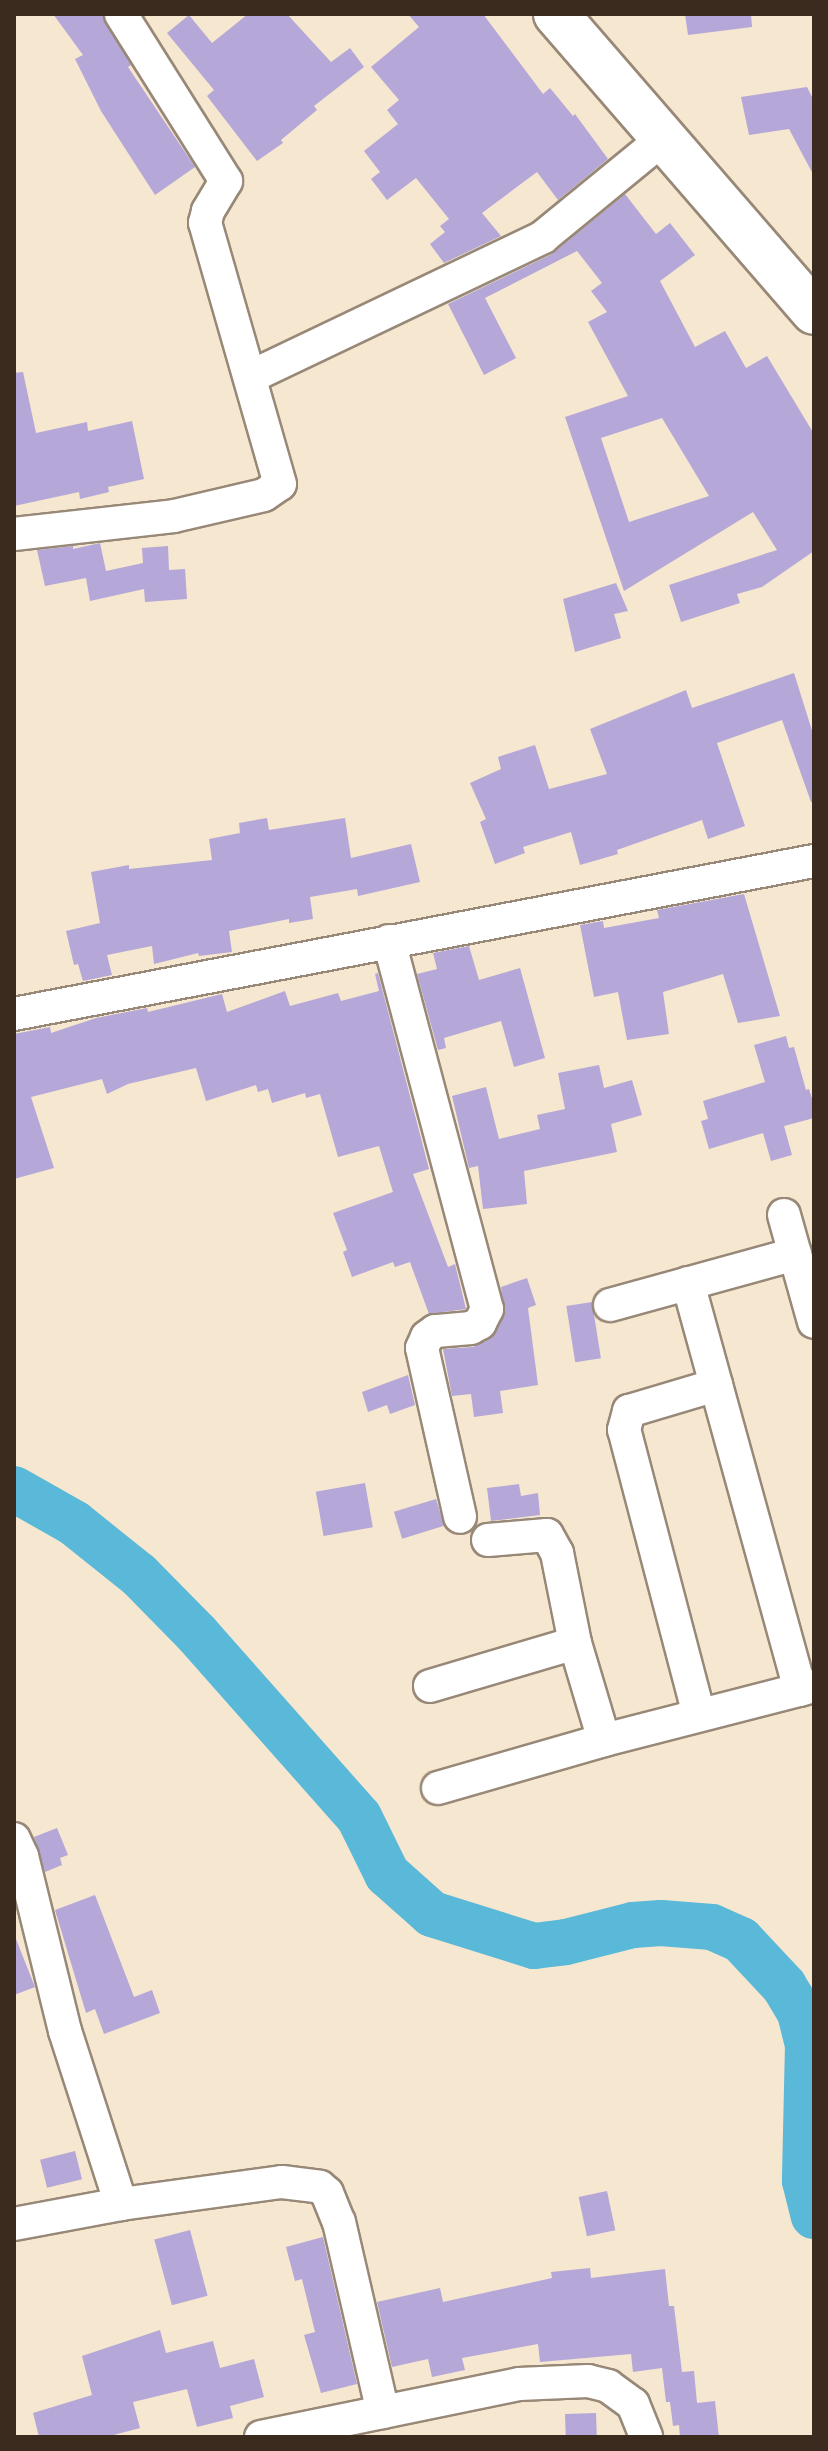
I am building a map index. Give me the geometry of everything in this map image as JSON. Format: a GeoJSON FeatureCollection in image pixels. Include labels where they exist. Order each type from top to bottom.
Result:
{"type":"FeatureCollection","features":[{"type":"Feature","properties":{"kind":"highway"},"geometry":{"type":"LineString","coordinates":[[556,14],[814,312]]}},
{"type":"Feature","properties":{"kind":"street"},"geometry":{"type":"LineString","coordinates":[[14,534],[174,516],[276,490],[280,477],[205,223],[208,211],[226,181],[121,14]]}},
{"type":"Feature","properties":{"kind":"street"},"geometry":{"type":"LineString","coordinates":[[250,377],[543,237],[664,138]]}},
{"type":"Feature","properties":{"kind":"street"},"geometry":{"type":"LineString","coordinates":[[14,1014],[814,861]]}},
{"type":"Feature","properties":{"kind":"street"},"geometry":{"type":"LineString","coordinates":[[389,941],[487,1309],[480,1323],[471,1328],[435,1331],[427,1337],[422,1348],[460,1517]]}},
{"type":"Feature","properties":{"kind":"street"},"geometry":{"type":"LineString","coordinates":[[784,1215],[814,1322]]}},
{"type":"Feature","properties":{"kind":"street"},"geometry":{"type":"LineString","coordinates":[[610,1305],[795,1254]]}},
{"type":"Feature","properties":{"kind":"street"},"geometry":{"type":"LineString","coordinates":[[438,1788],[604,1740],[807,1688],[688,1283]]}},
{"type":"Feature","properties":{"kind":"street"},"geometry":{"type":"LineString","coordinates":[[699,1715],[624,1430],[629,1411],[716,1385]]}},
{"type":"Feature","properties":{"kind":"street"},"geometry":{"type":"LineString","coordinates":[[488,1540],[547,1535],[552,1541],[575,1643],[604,1740]]}},
{"type":"Feature","properties":{"kind":"street"},"geometry":{"type":"LineString","coordinates":[[430,1686],[575,1643]]}},
{"type":"Feature","properties":{"kind":"street"},"geometry":{"type":"LineString","coordinates":[[14,1839],[22,1856],[65,2031],[121,2204]]}},
{"type":"Feature","properties":{"kind":"street"},"geometry":{"type":"LineString","coordinates":[[14,2224],[121,2204],[282,2182],[320,2187],[327,2193],[339,2222],[383,2412]]}},
{"type":"Feature","properties":{"kind":"street"},"geometry":{"type":"LineString","coordinates":[[261,2437],[519,2384],[588,2381],[608,2386],[633,2404],[646,2437]]}},
{"type":"Feature","properties":{"kind":"building"},"geometry":{"type":"Polygon","coordinates":[[[53,14],[102,14],[131,65],[128,67],[195,167],[155,195],[101,111],[75,59],[83,55],[53,14]]]}},
{"type":"Feature","properties":{"kind":"building"},"geometry":{"type":"Polygon","coordinates":[[[248,14],[287,14],[331,62],[350,48],[364,67],[314,106],[317,110],[281,140],[283,143],[257,161],[207,96],[214,90],[167,33],[189,15],[212,43],[248,14]]]}},
{"type":"Feature","properties":{"kind":"building"},"geometry":{"type":"Polygon","coordinates":[[[408,14],[483,14],[543,94],[550,88],[573,116],[575,114],[608,159],[558,200],[537,172],[482,213],[501,236],[444,263],[430,244],[445,232],[440,226],[449,219],[416,178],[387,200],[371,179],[380,172],[364,151],[398,124],[387,110],[399,100],[371,67],[419,27],[408,14]]]}},
{"type":"Feature","properties":{"kind":"building"},"geometry":{"type":"Polygon","coordinates":[[[685,14],[751,14],[752,27],[688,35],[685,14]]]}},
{"type":"Feature","properties":{"kind":"building"},"geometry":{"type":"Polygon","coordinates":[[[807,87],[814,101],[814,176],[789,129],[749,135],[741,97],[807,87]]]}},
{"type":"Feature","properties":{"kind":"building"},"geometry":{"type":"Polygon","coordinates":[[[625,194],[656,234],[670,223],[695,255],[660,281],[695,347],[725,331],[746,368],[767,356],[814,434],[814,551],[762,587],[737,594],[740,603],[681,622],[669,585],[777,550],[753,512],[624,591],[565,417],[628,396],[588,322],[607,312],[591,291],[602,283],[577,251],[485,298],[516,358],[484,375],[448,304],[552,254],[625,194]],[[662,418],[601,438],[629,522],[709,496],[662,418]]]}},
{"type":"Feature","properties":{"kind":"building"},"geometry":{"type":"Polygon","coordinates":[[[23,372],[36,433],[87,422],[88,431],[132,421],[144,479],[108,487],[109,492],[80,499],[79,492],[14,506],[14,373],[23,372]]]}},
{"type":"Feature","properties":{"kind":"building"},"geometry":{"type":"Polygon","coordinates":[[[100,543],[106,571],[143,563],[142,548],[168,546],[169,570],[185,569],[187,599],[145,602],[144,589],[90,601],[86,578],[45,586],[37,550],[73,546],[73,549],[100,543]]]}},
{"type":"Feature","properties":{"kind":"building"},"geometry":{"type":"Polygon","coordinates":[[[616,583],[628,611],[614,614],[621,638],[575,652],[563,599],[616,583]]]}},
{"type":"Feature","properties":{"kind":"building"},"geometry":{"type":"Polygon","coordinates":[[[794,673],[814,737],[814,802],[811,802],[782,720],[717,743],[745,826],[708,839],[702,820],[617,850],[618,854],[580,865],[571,832],[523,847],[525,853],[495,864],[480,822],[486,819],[470,783],[501,769],[498,757],[535,745],[549,789],[607,774],[590,729],[686,690],[692,708],[794,673]]]}},
{"type":"Feature","properties":{"kind":"building"},"geometry":{"type":"Polygon","coordinates":[[[267,818],[269,830],[345,818],[351,858],[411,844],[420,882],[358,896],[357,889],[310,897],[313,919],[289,923],[289,919],[229,931],[232,952],[199,956],[198,953],[154,964],[152,946],[107,955],[112,975],[83,981],[78,964],[74,965],[66,931],[100,923],[91,872],[129,865],[129,869],[212,860],[209,839],[240,833],[239,823],[267,818]]]}},
{"type":"Feature","properties":{"kind":"building"},"geometry":{"type":"Polygon","coordinates":[[[744,894],[780,1016],[738,1023],[723,974],[663,992],[669,1034],[627,1040],[618,992],[594,997],[580,925],[603,921],[604,928],[659,918],[657,910],[744,894]]]}},
{"type":"Feature","properties":{"kind":"building"},"geometry":{"type":"Polygon","coordinates":[[[469,946],[479,980],[520,968],[545,1058],[514,1067],[501,1021],[444,1038],[446,1048],[438,1050],[417,974],[437,969],[433,953],[469,946]]]}},
{"type":"Feature","properties":{"kind":"building"},"geometry":{"type":"Polygon","coordinates":[[[378,973],[429,1169],[413,1174],[448,1267],[455,1264],[466,1309],[429,1314],[410,1262],[395,1267],[393,1262],[352,1277],[343,1252],[347,1250],[333,1213],[393,1192],[379,1146],[338,1157],[320,1094],[306,1098],[305,1093],[272,1103],[268,1089],[258,1092],[256,1085],[206,1101],[196,1068],[128,1084],[107,1094],[102,1079],[31,1097],[54,1168],[14,1179],[14,1034],[50,1027],[51,1033],[96,1018],[147,1008],[148,1012],[222,994],[227,1012],[285,991],[290,1006],[338,993],[341,1001],[379,991],[375,974],[378,973]]]}},
{"type":"Feature","properties":{"kind":"building"},"geometry":{"type":"Polygon","coordinates":[[[786,1036],[789,1048],[794,1047],[806,1090],[809,1089],[814,1105],[814,1118],[784,1126],[792,1155],[771,1161],[763,1133],[709,1149],[701,1121],[708,1119],[703,1101],[765,1082],[754,1045],[786,1036]]]}},
{"type":"Feature","properties":{"kind":"building"},"geometry":{"type":"Polygon","coordinates":[[[599,1065],[604,1088],[632,1080],[642,1115],[611,1124],[617,1152],[524,1171],[527,1204],[483,1209],[478,1166],[469,1168],[452,1096],[486,1087],[499,1139],[540,1129],[537,1115],[565,1109],[558,1073],[599,1065]]]}},
{"type":"Feature","properties":{"kind":"building"},"geometry":{"type":"Polygon","coordinates":[[[527,1278],[536,1305],[528,1308],[538,1385],[500,1391],[503,1413],[474,1417],[471,1394],[452,1396],[443,1349],[473,1347],[490,1339],[504,1316],[501,1287],[527,1278]]]}},
{"type":"Feature","properties":{"kind":"building"},"geometry":{"type":"Polygon","coordinates":[[[592,1302],[601,1358],[575,1362],[566,1306],[592,1302]]]}},
{"type":"Feature","properties":{"kind":"building"},"geometry":{"type":"Polygon","coordinates":[[[408,1375],[415,1405],[390,1414],[387,1405],[368,1412],[362,1392],[408,1375]]]}},
{"type":"Feature","properties":{"kind":"building"},"geometry":{"type":"Polygon","coordinates":[[[365,1483],[373,1527],[324,1536],[316,1492],[365,1483]]]}},
{"type":"Feature","properties":{"kind":"building"},"geometry":{"type":"Polygon","coordinates":[[[519,1484],[521,1496],[538,1493],[540,1515],[491,1521],[487,1488],[519,1484]]]}},
{"type":"Feature","properties":{"kind":"building"},"geometry":{"type":"Polygon","coordinates":[[[436,1499],[444,1526],[402,1539],[394,1512],[436,1499]]]}},
{"type":"Feature","properties":{"kind":"building"},"geometry":{"type":"Polygon","coordinates":[[[57,1828],[68,1855],[60,1858],[62,1865],[45,1872],[34,1837],[57,1828]]]}},
{"type":"Feature","properties":{"kind":"building"},"geometry":{"type":"Polygon","coordinates":[[[95,1895],[134,1997],[152,1990],[160,2013],[104,2034],[95,2009],[86,2013],[55,1910],[95,1895]]]}},
{"type":"Feature","properties":{"kind":"building"},"geometry":{"type":"Polygon","coordinates":[[[14,1934],[35,1987],[14,1995],[14,1934]]]}},
{"type":"Feature","properties":{"kind":"building"},"geometry":{"type":"Polygon","coordinates":[[[75,2151],[82,2179],[47,2188],[40,2160],[75,2151]]]}},
{"type":"Feature","properties":{"kind":"building"},"geometry":{"type":"Polygon","coordinates":[[[607,2191],[615,2230],[587,2236],[579,2197],[607,2191]]]}},
{"type":"Feature","properties":{"kind":"building"},"geometry":{"type":"Polygon","coordinates":[[[190,2230],[208,2296],[172,2305],[154,2240],[190,2230]]]}},
{"type":"Feature","properties":{"kind":"building"},"geometry":{"type":"Polygon","coordinates":[[[323,2237],[357,2384],[321,2393],[304,2335],[315,2332],[302,2279],[295,2281],[286,2247],[323,2237]]]}},
{"type":"Feature","properties":{"kind":"building"},"geometry":{"type":"Polygon","coordinates":[[[590,2268],[591,2278],[665,2269],[669,2306],[674,2306],[682,2372],[694,2371],[697,2403],[715,2401],[719,2437],[680,2437],[679,2425],[673,2426],[670,2402],[666,2402],[662,2368],[633,2372],[631,2354],[540,2362],[538,2344],[462,2358],[465,2370],[432,2377],[428,2359],[392,2367],[377,2302],[440,2288],[443,2302],[552,2278],[551,2272],[590,2268]]]}},
{"type":"Feature","properties":{"kind":"building"},"geometry":{"type":"Polygon","coordinates":[[[160,2330],[166,2353],[213,2341],[220,2368],[254,2359],[264,2397],[230,2406],[233,2418],[197,2427],[187,2389],[133,2402],[140,2428],[106,2437],[39,2437],[33,2413],[92,2395],[82,2356],[160,2330]]]}},
{"type":"Feature","properties":{"kind":"building"},"geometry":{"type":"Polygon","coordinates":[[[596,2413],[597,2437],[566,2437],[565,2414],[596,2413]]]}},
{"type":"Feature","properties":{"kind":"waterway"},"geometry":{"type":"LineString","coordinates":[[14,1489],[74,1523],[139,1575],[197,1634],[359,1817],[387,1874],[432,1914],[534,1946],[566,1942],[633,1925],[661,1923],[712,1927],[741,1940],[784,1986],[800,2013],[808,2044],[805,2181],[814,2216]]}}]}
